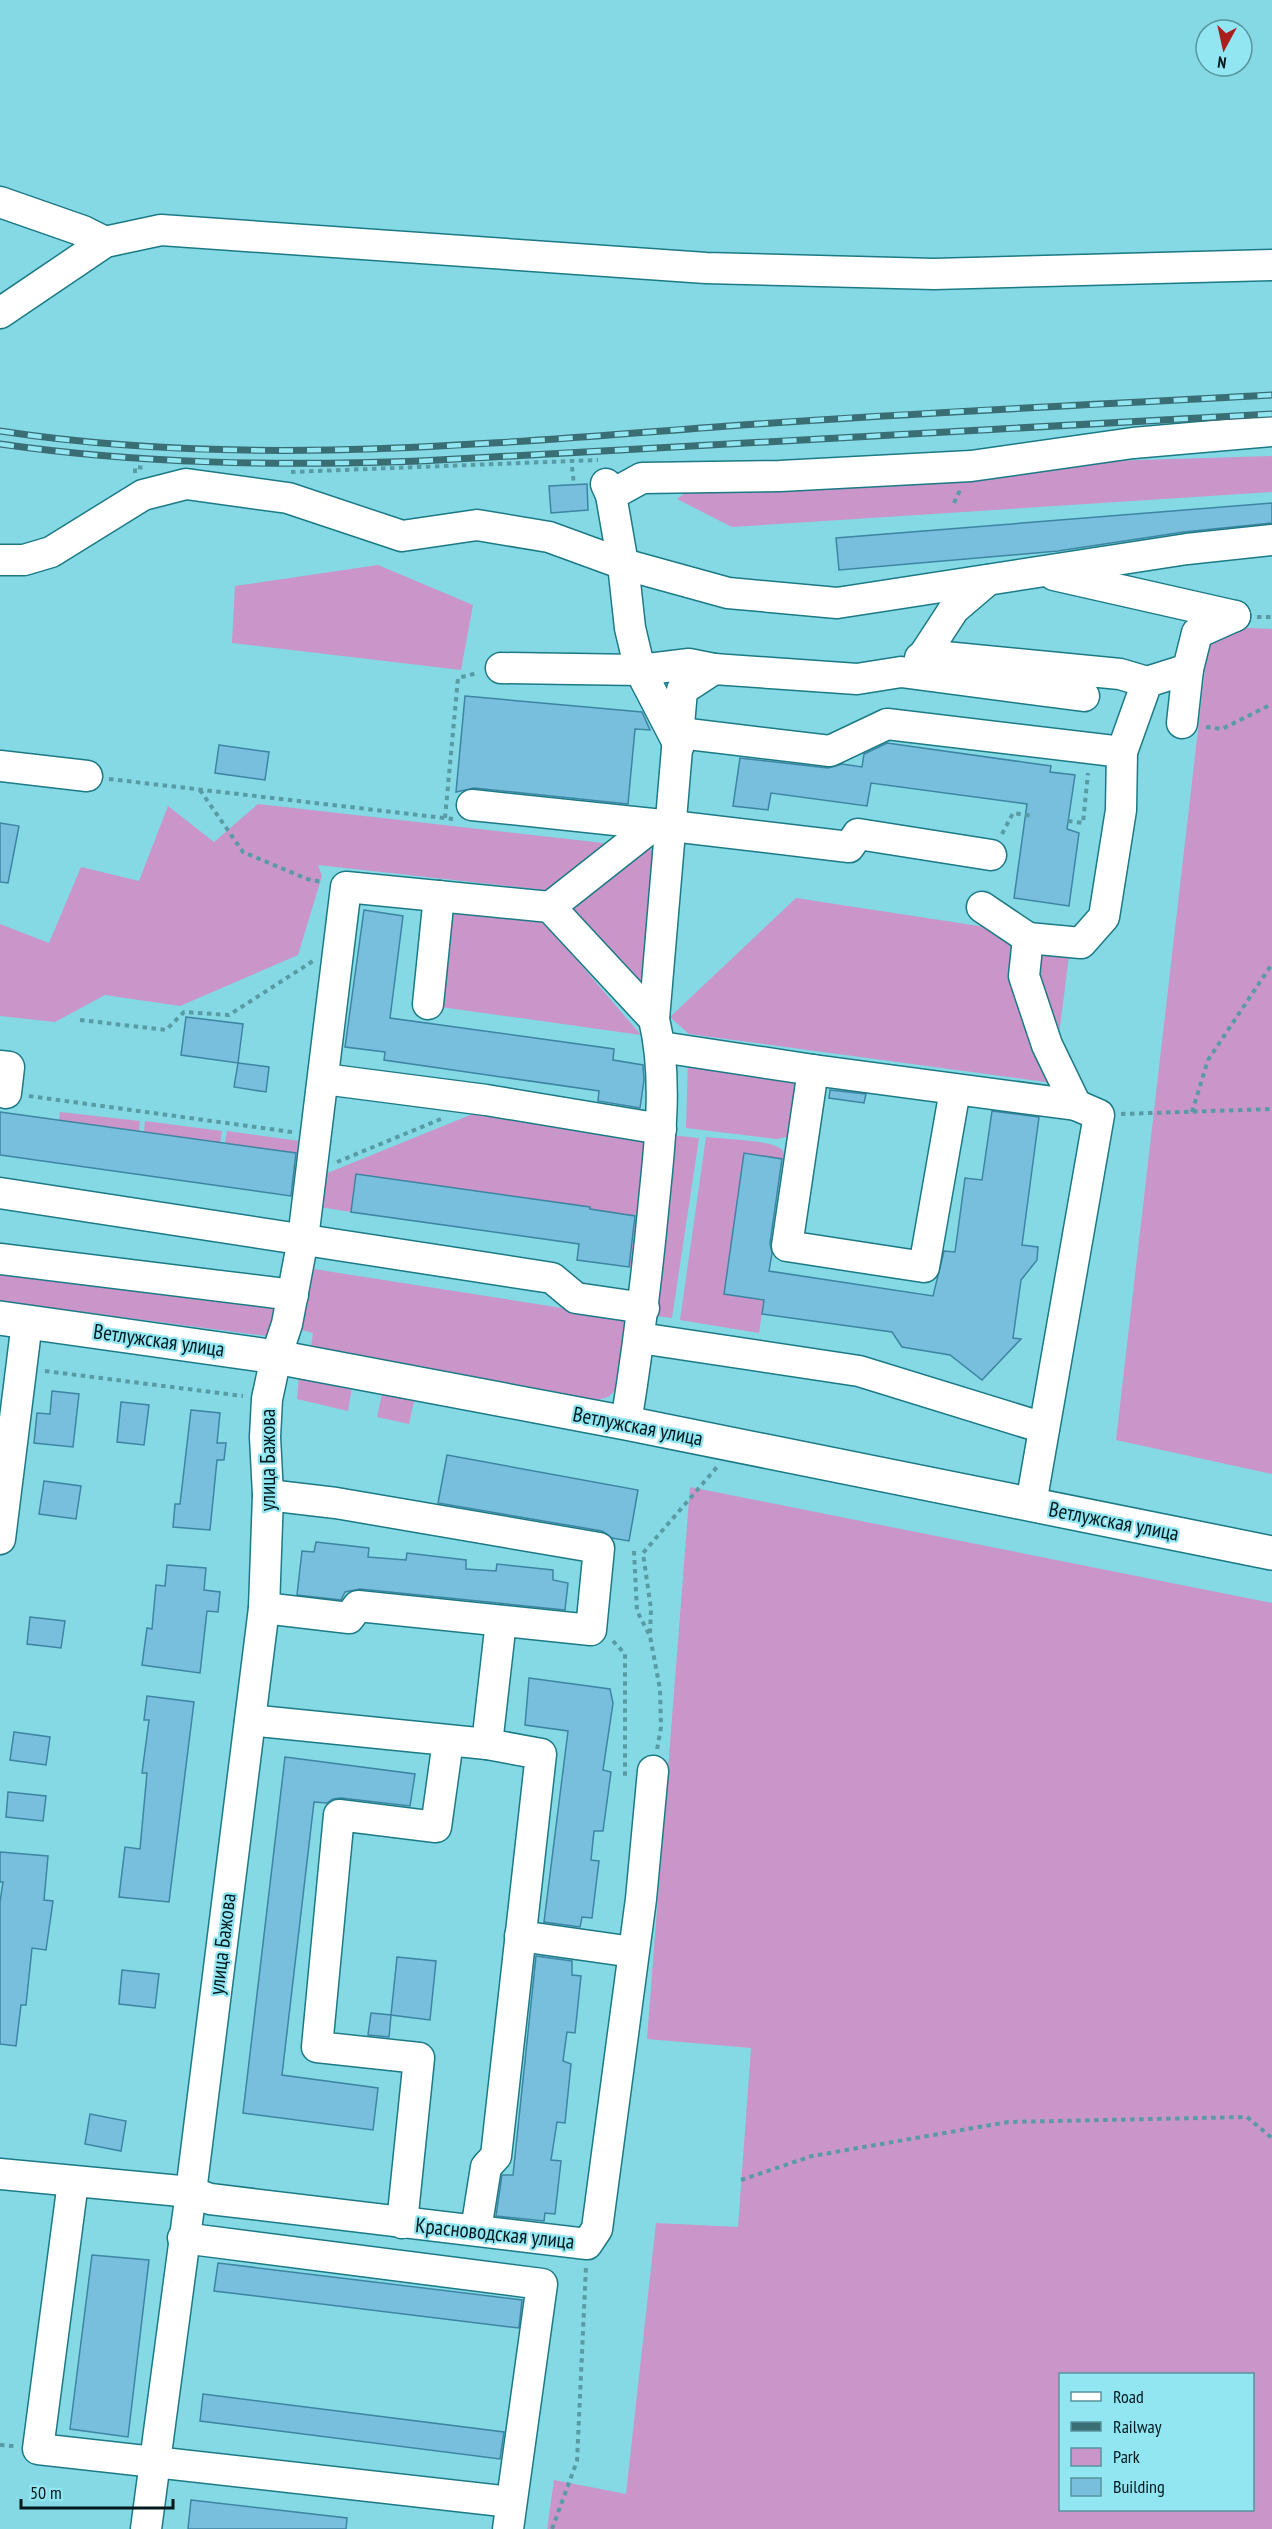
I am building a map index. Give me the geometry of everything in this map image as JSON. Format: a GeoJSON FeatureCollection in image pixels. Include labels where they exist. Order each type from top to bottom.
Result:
{"type":"FeatureCollection","features":[{"type":"Feature","properties":{"kind":"main road","name":"Ветлужская улица"},"geometry":{"type":"LineString","coordinates":[[14,1320],[276,1357],[626,1423],[1272,1553]]}},
{"type":"Feature","properties":{"kind":"street"},"geometry":{"type":"LineString","coordinates":[[0,202],[83,231],[105,242]]}},
{"type":"Feature","properties":{"kind":"street"},"geometry":{"type":"LineString","coordinates":[[0,313],[105,242],[161,230],[706,268],[934,274],[1272,265]]}},
{"type":"Feature","properties":{"kind":"street"},"geometry":{"type":"LineString","coordinates":[[679,739],[640,670],[630,628],[623,564],[607,479],[780,476],[971,466],[1133,443],[1272,431]]}},
{"type":"Feature","properties":{"kind":"street"},"geometry":{"type":"LineString","coordinates":[[0,560],[24,560],[51,552],[143,495],[186,484],[288,498],[402,536],[477,525],[549,537],[623,564],[728,593],[837,603],[1187,549],[1272,540]]}},
{"type":"Feature","properties":{"kind":"street"},"geometry":{"type":"LineString","coordinates":[[1038,572],[1235,616],[1197,633],[1188,669],[1182,723]]}},
{"type":"Feature","properties":{"kind":"street"},"geometry":{"type":"LineString","coordinates":[[912,664],[954,609],[988,580]]}},
{"type":"Feature","properties":{"kind":"street"},"geometry":{"type":"LineString","coordinates":[[501,668],[640,670],[689,664],[714,669],[856,679],[912,664],[1120,674],[1146,682],[1188,669]]}},
{"type":"Feature","properties":{"kind":"street"},"geometry":{"type":"LineString","coordinates":[[912,664],[1084,696]]}},
{"type":"Feature","properties":{"kind":"street"},"geometry":{"type":"LineString","coordinates":[[626,1423],[644,1308],[661,1129],[657,1033],[663,825],[679,739],[682,690],[714,669]]}},
{"type":"Feature","properties":{"kind":"street"},"geometry":{"type":"LineString","coordinates":[[982,907],[1028,938],[1081,943],[1104,917],[1121,810],[1122,752],[1146,682]]}},
{"type":"Feature","properties":{"kind":"street"},"geometry":{"type":"LineString","coordinates":[[679,739],[830,751],[887,724],[1122,752]]}},
{"type":"Feature","properties":{"kind":"street"},"geometry":{"type":"LineString","coordinates":[[0,766],[87,776]]}},
{"type":"Feature","properties":{"kind":"street"},"geometry":{"type":"LineString","coordinates":[[464,812],[663,825],[849,847],[858,834],[991,855]]}},
{"type":"Feature","properties":{"kind":"street"},"geometry":{"type":"LineString","coordinates":[[346,887],[550,906],[663,825]]}},
{"type":"Feature","properties":{"kind":"street","name":"улица Бажова"},"geometry":{"type":"LineString","coordinates":[[146,2529],[153,2462],[191,2192],[264,1608],[268,1495],[265,1437],[267,1399],[276,1357],[287,1324],[303,1239],[341,943],[346,887]]}},
{"type":"Feature","properties":{"kind":"street"},"geometry":{"type":"LineString","coordinates":[[428,1004],[439,896]]}},
{"type":"Feature","properties":{"kind":"street"},"geometry":{"type":"LineString","coordinates":[[550,906],[657,1033],[813,1070],[1088,1110]]}},
{"type":"Feature","properties":{"kind":"street"},"geometry":{"type":"LineString","coordinates":[[1028,938],[1024,976],[1047,1045],[1088,1110],[1044,1428],[1031,1504]]}},
{"type":"Feature","properties":{"kind":"street"},"geometry":{"type":"LineString","coordinates":[[813,1070],[787,1246],[924,1267],[955,1090]]}},
{"type":"Feature","properties":{"kind":"street"},"geometry":{"type":"LineString","coordinates":[[324,1079],[486,1100],[661,1129]]}},
{"type":"Feature","properties":{"kind":"street"},"geometry":{"type":"LineString","coordinates":[[0,1193],[552,1278],[576,1298],[644,1308]]}},
{"type":"Feature","properties":{"kind":"street"},"geometry":{"type":"LineString","coordinates":[[0,1259],[293,1295]]}},
{"type":"Feature","properties":{"kind":"street"},"geometry":{"type":"LineString","coordinates":[[0,1539],[20,1368],[14,1320]]}},
{"type":"Feature","properties":{"kind":"street"},"geometry":{"type":"LineString","coordinates":[[640,1338],[859,1371],[1044,1428]]}},
{"type":"Feature","properties":{"kind":"street"},"geometry":{"type":"LineString","coordinates":[[264,1608],[349,1618],[358,1606],[591,1630],[599,1548],[336,1503],[268,1495]]}},
{"type":"Feature","properties":{"kind":"street"},"geometry":{"type":"LineString","coordinates":[[488,1744],[501,1622]]}},
{"type":"Feature","properties":{"kind":"street"},"geometry":{"type":"LineString","coordinates":[[250,1722],[259,1721],[448,1742],[488,1744],[541,1754],[496,2156],[486,2167],[476,2230]]}},
{"type":"Feature","properties":{"kind":"street"},"geometry":{"type":"LineString","coordinates":[[402,2223],[419,2058],[317,2047],[339,1815],[436,1827],[448,1742]]}},
{"type":"Feature","properties":{"kind":"street","name":"Красноводская улица"},"geometry":{"type":"LineString","coordinates":[[0,2175],[191,2192],[210,2199],[587,2244],[597,2229],[644,1873],[653,1771]]}},
{"type":"Feature","properties":{"kind":"street"},"geometry":{"type":"LineString","coordinates":[[520,1936],[633,1952]]}},
{"type":"Feature","properties":{"kind":"street"},"geometry":{"type":"LineString","coordinates":[[73,2182],[38,2449],[153,2462],[509,2515],[542,2284],[183,2238]]}},
{"type":"Feature","properties":{"kind":"path"},"geometry":{"type":"LineString","coordinates":[[135,474],[135,467],[147,468]]}},
{"type":"Feature","properties":{"kind":"path"},"geometry":{"type":"LineString","coordinates":[[573,467],[574,484]]}},
{"type":"Feature","properties":{"kind":"path"},"geometry":{"type":"LineString","coordinates":[[281,472],[607,479]]}},
{"type":"Feature","properties":{"kind":"path"},"geometry":{"type":"LineString","coordinates":[[445,818],[458,678],[501,668]]}},
{"type":"Feature","properties":{"kind":"path"},"geometry":{"type":"LineString","coordinates":[[1221,729],[1272,704]]}},
{"type":"Feature","properties":{"kind":"path"},"geometry":{"type":"LineString","coordinates":[[1068,821],[1083,823],[1091,748]]}},
{"type":"Feature","properties":{"kind":"path"},"geometry":{"type":"LineString","coordinates":[[87,776],[445,818],[464,812]]}},
{"type":"Feature","properties":{"kind":"path"},"geometry":{"type":"LineString","coordinates":[[199,789],[243,852],[307,879],[346,887]]}},
{"type":"Feature","properties":{"kind":"path"},"geometry":{"type":"LineString","coordinates":[[991,855],[1013,813],[1033,816]]}},
{"type":"Feature","properties":{"kind":"path"},"geometry":{"type":"LineString","coordinates":[[80,1020],[166,1030],[184,1012],[230,1015],[341,943]]}},
{"type":"Feature","properties":{"kind":"path"},"geometry":{"type":"LineString","coordinates":[[1192,1112],[1208,1060],[1272,963]]}},
{"type":"Feature","properties":{"kind":"path"},"geometry":{"type":"LineString","coordinates":[[3,1079],[316,1136]]}},
{"type":"Feature","properties":{"kind":"path"},"geometry":{"type":"LineString","coordinates":[[1088,1110],[1192,1112],[1272,1109]]}},
{"type":"Feature","properties":{"kind":"path"},"geometry":{"type":"LineString","coordinates":[[311,1173],[443,1119]]}},
{"type":"Feature","properties":{"kind":"path"},"geometry":{"type":"LineString","coordinates":[[20,1368],[267,1399]]}},
{"type":"Feature","properties":{"kind":"path"},"geometry":{"type":"LineString","coordinates":[[653,1771],[661,1727],[660,1689],[650,1636],[651,1610],[643,1553],[717,1467]]}},
{"type":"Feature","properties":{"kind":"path"},"geometry":{"type":"LineString","coordinates":[[634,1551],[637,1611],[650,1636]]}},
{"type":"Feature","properties":{"kind":"path"},"geometry":{"type":"LineString","coordinates":[[591,1630],[610,1638],[625,1654],[625,1788]]}},
{"type":"Feature","properties":{"kind":"path"},"geometry":{"type":"LineString","coordinates":[[741,2180],[812,2156],[1008,2122],[1247,2117],[1272,2138]]}},
{"type":"Feature","properties":{"kind":"path"},"geometry":{"type":"LineString","coordinates":[[552,2529],[577,2461],[587,2244]]}},
{"type":"Feature","properties":{"kind":"green space"},"geometry":{"type":"Polygon","coordinates":[[[1272,456],[1272,492],[732,527],[677,499],[711,473],[1272,456]]]}},
{"type":"Feature","properties":{"kind":"green space"},"geometry":{"type":"Polygon","coordinates":[[[378,565],[473,605],[461,670],[232,643],[235,586],[378,565]]]}},
{"type":"Feature","properties":{"kind":"green space"},"geometry":{"type":"Polygon","coordinates":[[[1210,626],[1272,629],[1272,1474],[1116,1440],[1210,626]]]}},
{"type":"Feature","properties":{"kind":"green space"},"geometry":{"type":"Polygon","coordinates":[[[258,804],[612,844],[553,891],[318,865],[322,876],[298,955],[180,1006],[105,995],[55,1022],[0,1016],[0,924],[49,943],[81,867],[139,881],[168,806],[214,842],[258,804]]]}},
{"type":"Feature","properties":{"kind":"green space"},"geometry":{"type":"Polygon","coordinates":[[[647,849],[663,851],[645,988],[569,913],[647,849]]]}},
{"type":"Feature","properties":{"kind":"green space"},"geometry":{"type":"Polygon","coordinates":[[[796,898],[1071,940],[1053,1083],[689,1034],[670,1017],[796,898]]]}},
{"type":"Feature","properties":{"kind":"green space"},"geometry":{"type":"Polygon","coordinates":[[[451,903],[533,909],[641,1035],[434,1006],[451,903]]]}},
{"type":"Feature","properties":{"kind":"green space"},"geometry":{"type":"Polygon","coordinates":[[[688,1059],[797,1076],[790,1136],[777,1139],[686,1128],[688,1059]]]}},
{"type":"Feature","properties":{"kind":"green space"},"geometry":{"type":"Polygon","coordinates":[[[495,1105],[653,1132],[640,1270],[629,1267],[636,1216],[590,1209],[590,1207],[357,1175],[351,1212],[320,1207],[325,1174],[495,1105]]]}},
{"type":"Feature","properties":{"kind":"green space"},"geometry":{"type":"Polygon","coordinates":[[[60,1112],[140,1121],[139,1131],[59,1120],[60,1112]]]}},
{"type":"Feature","properties":{"kind":"green space"},"geometry":{"type":"Polygon","coordinates":[[[145,1121],[222,1131],[220,1143],[144,1132],[145,1121]]]}},
{"type":"Feature","properties":{"kind":"green space"},"geometry":{"type":"Polygon","coordinates":[[[227,1131],[300,1141],[298,1154],[225,1143],[227,1131]]]}},
{"type":"Feature","properties":{"kind":"green space"},"geometry":{"type":"Polygon","coordinates":[[[669,1135],[699,1138],[672,1318],[649,1315],[669,1135]]]}},
{"type":"Feature","properties":{"kind":"green space"},"geometry":{"type":"Polygon","coordinates":[[[706,1137],[764,1143],[778,1147],[784,1153],[785,1159],[744,1154],[724,1294],[764,1300],[759,1333],[680,1320],[706,1137]]]}},
{"type":"Feature","properties":{"kind":"green space"},"geometry":{"type":"Polygon","coordinates":[[[0,1263],[279,1299],[274,1337],[0,1301],[0,1263]]]}},
{"type":"Feature","properties":{"kind":"green space"},"geometry":{"type":"Polygon","coordinates":[[[307,1268],[632,1319],[617,1389],[608,1397],[591,1402],[311,1347],[313,1333],[298,1329],[307,1268]]]}},
{"type":"Feature","properties":{"kind":"green space"},"geometry":{"type":"Polygon","coordinates":[[[299,1377],[352,1386],[348,1411],[297,1399],[299,1377]]]}},
{"type":"Feature","properties":{"kind":"green space"},"geometry":{"type":"Polygon","coordinates":[[[382,1394],[414,1401],[409,1424],[377,1417],[382,1394]]]}},
{"type":"Feature","properties":{"kind":"green space"},"geometry":{"type":"Polygon","coordinates":[[[690,1487],[1272,1603],[1272,2529],[547,2529],[554,2480],[626,2494],[656,2223],[738,2227],[751,2048],[647,2039],[690,1487]]]}},
{"type":"Feature","properties":{"kind":"building"},"geometry":{"type":"Polygon","coordinates":[[[587,484],[588,510],[551,513],[549,486],[587,484]]]}},
{"type":"Feature","properties":{"kind":"building"},"geometry":{"type":"Polygon","coordinates":[[[1272,503],[1272,523],[1184,532],[1058,551],[839,570],[836,538],[1272,503]]]}},
{"type":"Feature","properties":{"kind":"building"},"geometry":{"type":"Polygon","coordinates":[[[465,696],[642,712],[650,730],[635,729],[628,804],[474,788],[456,792],[465,696]]]}},
{"type":"Feature","properties":{"kind":"building"},"geometry":{"type":"Polygon","coordinates":[[[887,743],[1051,766],[1050,772],[1075,775],[1067,829],[1079,833],[1069,906],[1014,898],[1027,804],[871,783],[867,806],[771,793],[768,810],[733,806],[740,758],[828,768],[842,764],[862,767],[864,754],[887,743]]]}},
{"type":"Feature","properties":{"kind":"building"},"geometry":{"type":"Polygon","coordinates":[[[219,745],[269,752],[265,780],[215,773],[219,745]]]}},
{"type":"Feature","properties":{"kind":"building"},"geometry":{"type":"Polygon","coordinates":[[[0,823],[19,826],[8,883],[0,882],[0,823]]]}},
{"type":"Feature","properties":{"kind":"building"},"geometry":{"type":"Polygon","coordinates":[[[364,910],[403,916],[390,1018],[614,1049],[613,1060],[643,1065],[644,1080],[640,1108],[598,1101],[599,1091],[384,1060],[385,1052],[345,1047],[364,910]]]}},
{"type":"Feature","properties":{"kind":"building"},"geometry":{"type":"Polygon","coordinates":[[[186,1017],[243,1024],[238,1063],[181,1055],[186,1017]]]}},
{"type":"Feature","properties":{"kind":"building"},"geometry":{"type":"Polygon","coordinates":[[[238,1063],[269,1067],[266,1092],[234,1087],[238,1063]]]}},
{"type":"Feature","properties":{"kind":"building"},"geometry":{"type":"Polygon","coordinates":[[[830,1090],[866,1094],[864,1103],[829,1098],[830,1090]]]}},
{"type":"Feature","properties":{"kind":"building"},"geometry":{"type":"Polygon","coordinates":[[[992,1111],[1039,1117],[1022,1245],[1038,1247],[1037,1260],[1021,1280],[1013,1338],[1021,1339],[982,1380],[950,1355],[902,1347],[892,1332],[762,1314],[764,1300],[724,1294],[744,1153],[782,1159],[770,1243],[772,1253],[769,1271],[933,1296],[944,1251],[955,1252],[965,1178],[982,1180],[992,1111]]]}},
{"type":"Feature","properties":{"kind":"building"},"geometry":{"type":"Polygon","coordinates":[[[0,1112],[296,1153],[291,1196],[0,1155],[0,1112]]]}},
{"type":"Feature","properties":{"kind":"building"},"geometry":{"type":"Polygon","coordinates":[[[356,1174],[590,1207],[590,1209],[635,1216],[629,1267],[577,1260],[579,1244],[351,1212],[356,1174]]]}},
{"type":"Feature","properties":{"kind":"building"},"geometry":{"type":"Polygon","coordinates":[[[52,1391],[79,1394],[73,1447],[34,1443],[37,1413],[50,1414],[52,1391]]]}},
{"type":"Feature","properties":{"kind":"building"},"geometry":{"type":"Polygon","coordinates":[[[121,1402],[149,1405],[144,1445],[117,1442],[121,1402]]]}},
{"type":"Feature","properties":{"kind":"building"},"geometry":{"type":"Polygon","coordinates":[[[191,1410],[220,1413],[217,1443],[226,1443],[224,1460],[217,1460],[210,1530],[173,1527],[175,1504],[180,1504],[191,1410]]]}},
{"type":"Feature","properties":{"kind":"building"},"geometry":{"type":"Polygon","coordinates":[[[447,1455],[638,1490],[629,1541],[612,1538],[602,1531],[438,1503],[447,1455]]]}},
{"type":"Feature","properties":{"kind":"building"},"geometry":{"type":"Polygon","coordinates":[[[44,1481],[81,1486],[76,1519],[39,1514],[44,1481]]]}},
{"type":"Feature","properties":{"kind":"building"},"geometry":{"type":"Polygon","coordinates":[[[316,1542],[369,1548],[368,1557],[406,1560],[407,1553],[466,1560],[466,1569],[496,1571],[497,1564],[553,1570],[553,1580],[568,1583],[565,1610],[360,1589],[345,1592],[341,1600],[297,1595],[302,1551],[314,1552],[316,1542]]]}},
{"type":"Feature","properties":{"kind":"building"},"geometry":{"type":"Polygon","coordinates":[[[167,1565],[206,1568],[204,1590],[220,1592],[218,1612],[207,1611],[200,1673],[142,1665],[147,1628],[152,1629],[156,1585],[165,1586],[167,1565]]]}},
{"type":"Feature","properties":{"kind":"building"},"geometry":{"type":"Polygon","coordinates":[[[30,1617],[65,1621],[61,1648],[27,1644],[30,1617]]]}},
{"type":"Feature","properties":{"kind":"building"},"geometry":{"type":"Polygon","coordinates":[[[529,1678],[610,1689],[613,1703],[603,1770],[611,1772],[603,1831],[594,1831],[591,1860],[599,1861],[592,1918],[582,1917],[580,1927],[544,1922],[568,1731],[525,1725],[529,1678]]]}},
{"type":"Feature","properties":{"kind":"building"},"geometry":{"type":"Polygon","coordinates":[[[147,1696],[194,1702],[169,1902],[119,1897],[125,1847],[140,1849],[147,1773],[142,1773],[149,1720],[144,1720],[147,1696]]]}},
{"type":"Feature","properties":{"kind":"building"},"geometry":{"type":"Polygon","coordinates":[[[14,1732],[50,1737],[46,1765],[10,1760],[14,1732]]]}},
{"type":"Feature","properties":{"kind":"building"},"geometry":{"type":"Polygon","coordinates":[[[285,1757],[415,1774],[410,1806],[341,1798],[327,1803],[314,1802],[282,2075],[378,2088],[373,2130],[243,2113],[285,1757]]]}},
{"type":"Feature","properties":{"kind":"building"},"geometry":{"type":"Polygon","coordinates":[[[8,1792],[46,1796],[43,1821],[6,1817],[8,1792]]]}},
{"type":"Feature","properties":{"kind":"building"},"geometry":{"type":"Polygon","coordinates":[[[0,1852],[48,1856],[44,1900],[53,1901],[46,1950],[32,1948],[26,2005],[21,2005],[16,2046],[0,2044],[0,1902],[3,1882],[0,1882],[0,1852]]]}},
{"type":"Feature","properties":{"kind":"building"},"geometry":{"type":"Polygon","coordinates":[[[536,1956],[572,1961],[572,1975],[581,1976],[575,2033],[567,2032],[563,2061],[571,2064],[565,2123],[557,2122],[551,2160],[561,2161],[555,2214],[545,2213],[544,2221],[496,2216],[502,2175],[513,2175],[536,1956]]]}},
{"type":"Feature","properties":{"kind":"building"},"geometry":{"type":"Polygon","coordinates":[[[397,1957],[436,1961],[430,2020],[391,2015],[397,1957]]]}},
{"type":"Feature","properties":{"kind":"building"},"geometry":{"type":"Polygon","coordinates":[[[122,1970],[159,1974],[155,2008],[119,2004],[122,1970]]]}},
{"type":"Feature","properties":{"kind":"building"},"geometry":{"type":"Polygon","coordinates":[[[371,2013],[391,2015],[389,2037],[368,2035],[371,2013]]]}},
{"type":"Feature","properties":{"kind":"building"},"geometry":{"type":"Polygon","coordinates":[[[90,2114],[126,2121],[121,2151],[85,2144],[90,2114]]]}},
{"type":"Feature","properties":{"kind":"building"},"geometry":{"type":"Polygon","coordinates":[[[92,2255],[149,2260],[128,2437],[70,2429],[92,2255]]]}},
{"type":"Feature","properties":{"kind":"building"},"geometry":{"type":"Polygon","coordinates":[[[218,2263],[522,2300],[519,2328],[214,2291],[218,2263]]]}},
{"type":"Feature","properties":{"kind":"building"},"geometry":{"type":"Polygon","coordinates":[[[203,2394],[504,2432],[500,2459],[200,2421],[203,2394]]]}},
{"type":"Feature","properties":{"kind":"building"},"geometry":{"type":"Polygon","coordinates":[[[191,2500],[347,2518],[346,2529],[188,2529],[191,2500]]]}},
{"type":"Feature","properties":{"kind":"railway"},"geometry":{"type":"LineString","coordinates":[[0,431],[91,442],[182,448],[364,449],[546,440],[864,417],[1272,395]]}},
{"type":"Feature","properties":{"kind":"railway"},"geometry":{"type":"LineString","coordinates":[[0,444],[105,456],[210,462],[367,463],[1272,414]]}}]}
